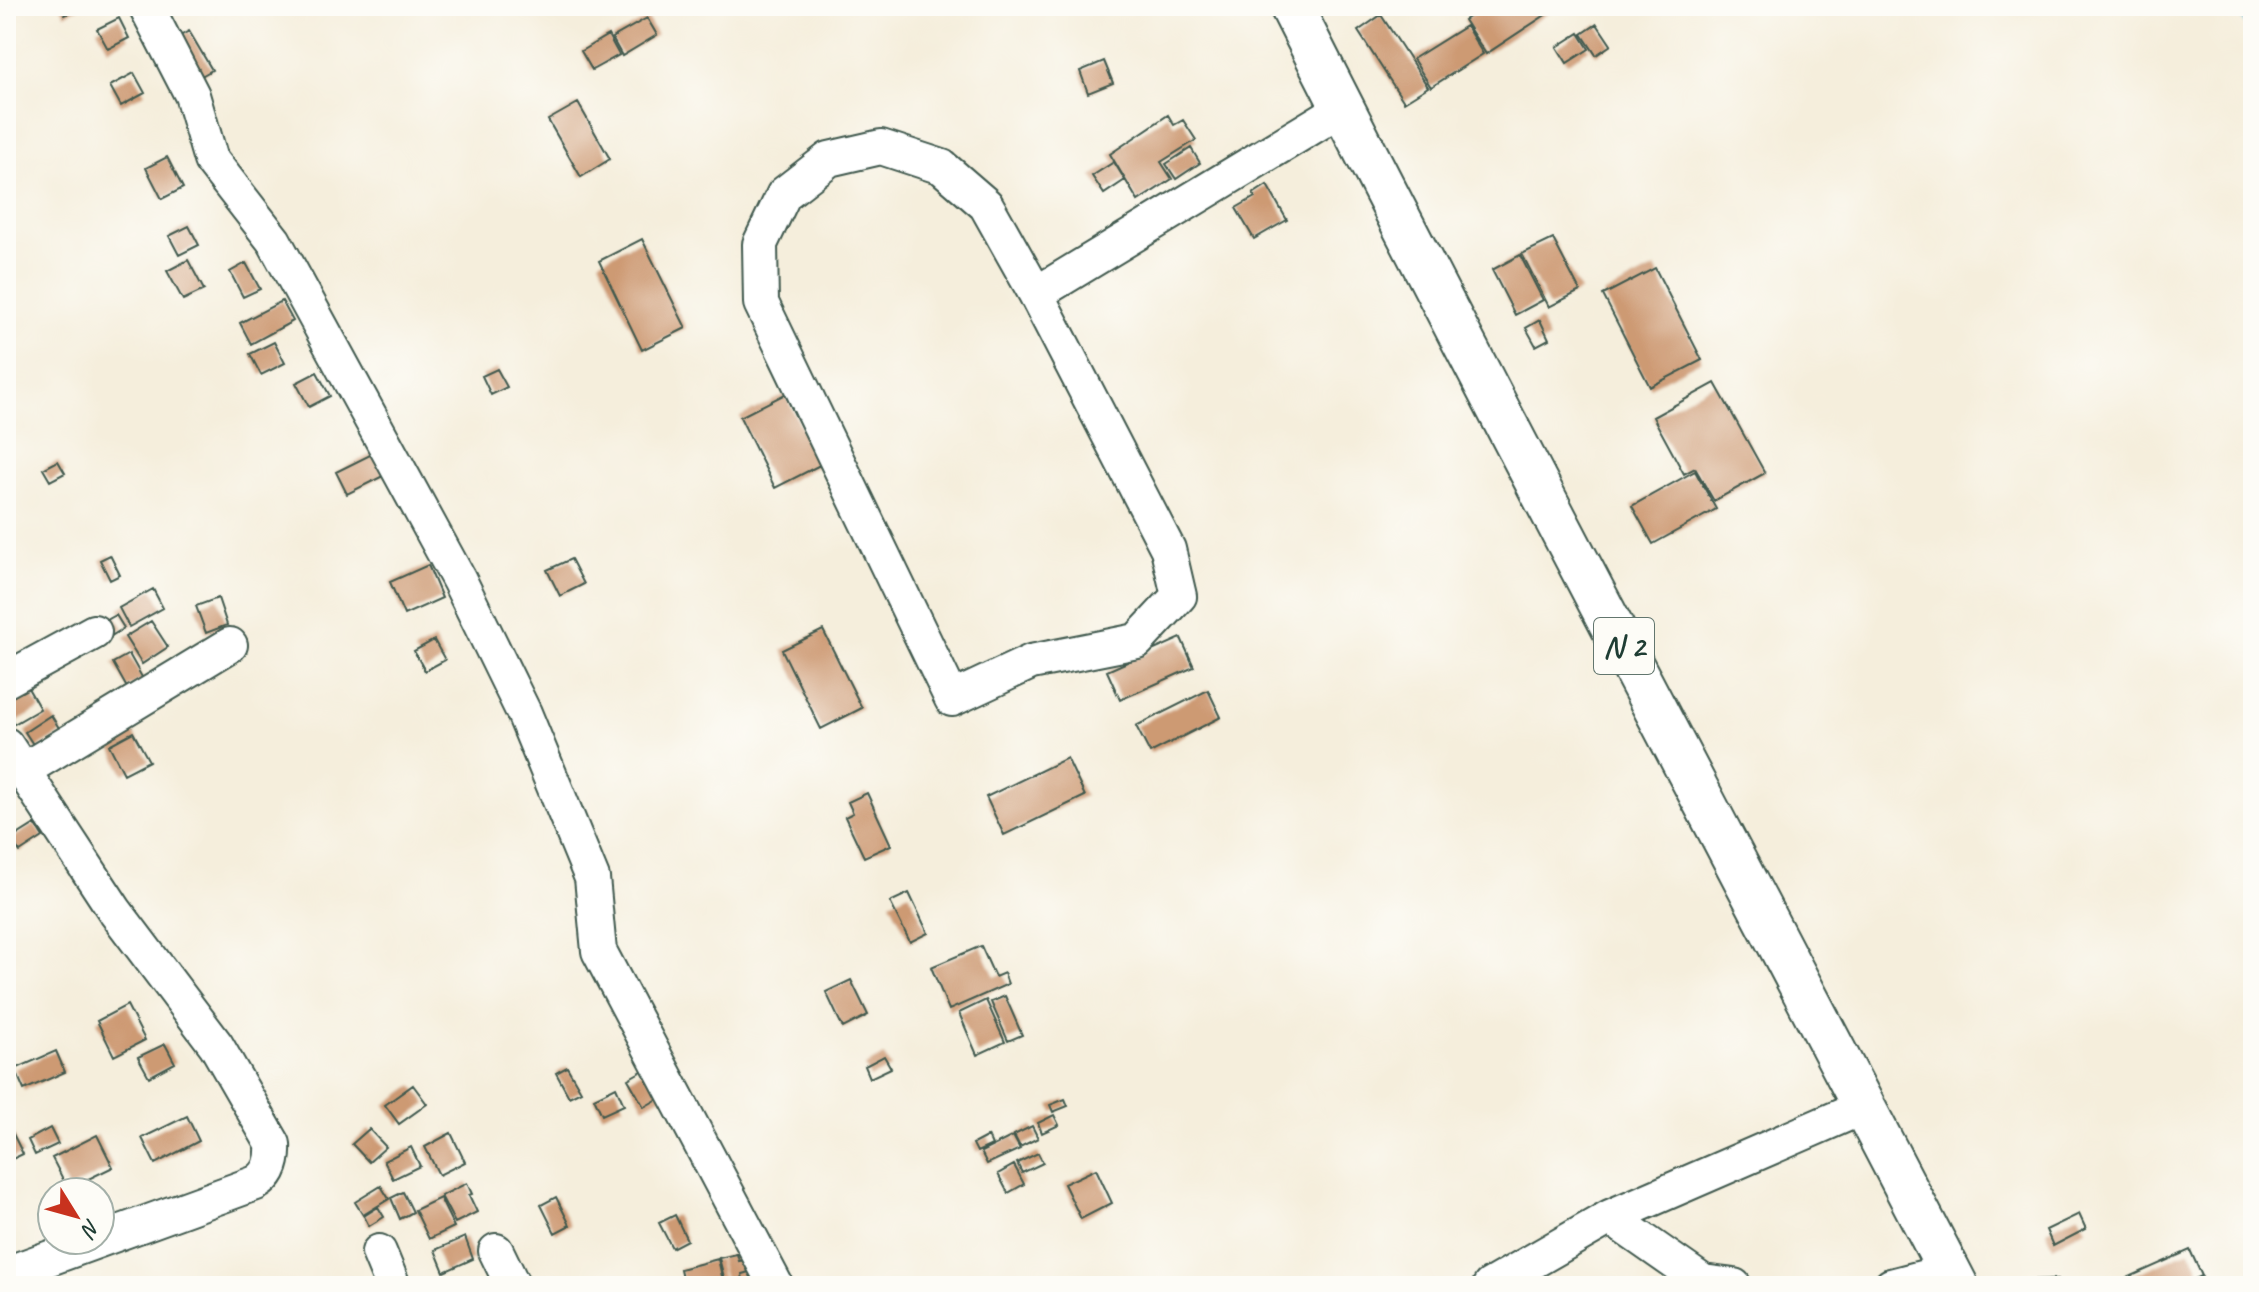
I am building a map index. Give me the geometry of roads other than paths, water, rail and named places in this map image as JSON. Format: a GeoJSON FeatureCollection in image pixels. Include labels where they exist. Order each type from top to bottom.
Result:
{"type":"FeatureCollection","features":[{"type":"Feature","properties":{"kind":"main road","name":"N 2"},"geometry":{"type":"LineString","coordinates":[[1291,6],[1953,1279]]}},
{"type":"Feature","properties":{"kind":"street"},"geometry":{"type":"LineString","coordinates":[[146,6],[192,95],[211,160],[274,241],[459,580],[524,713],[592,878],[599,951],[776,1286]]}},
{"type":"Feature","properties":{"kind":"street"},"geometry":{"type":"LineString","coordinates":[[1036,294],[1343,108]]}},
{"type":"Feature","properties":{"kind":"street"},"geometry":{"type":"LineString","coordinates":[[881,147],[942,167],[986,205],[1036,294],[1168,549],[1179,596],[1137,641],[1031,662],[952,699],[761,303],[760,244],[784,194],[795,185],[829,159],[881,147]]}},
{"type":"Feature","properties":{"kind":"street"},"geometry":{"type":"LineString","coordinates":[[6,680],[94,632]]}},
{"type":"Feature","properties":{"kind":"street"},"geometry":{"type":"LineString","coordinates":[[6,1274],[256,1183],[265,1176],[274,1154],[273,1144],[216,1045],[115,911],[14,758],[230,645]]}},
{"type":"Feature","properties":{"kind":"street"},"geometry":{"type":"LineString","coordinates":[[1490,1286],[1610,1217],[1863,1107]]}},
{"type":"Feature","properties":{"kind":"street"},"geometry":{"type":"LineString","coordinates":[[1610,1217],[1703,1282],[1734,1286]]}},
{"type":"Feature","properties":{"kind":"street"},"geometry":{"type":"LineString","coordinates":[[496,1251],[513,1286]]}},
{"type":"Feature","properties":{"kind":"street"},"geometry":{"type":"LineString","coordinates":[[379,1252],[393,1286]]}},
{"type":"Feature","properties":{"kind":"street"},"geometry":{"type":"LineString","coordinates":[[1891,1286],[1953,1279]]}},
{"type":"Feature","properties":{"kind":"waterway"},"geometry":{"type":"LineString","coordinates":[[2236,6],[2253,30]]}}]}
